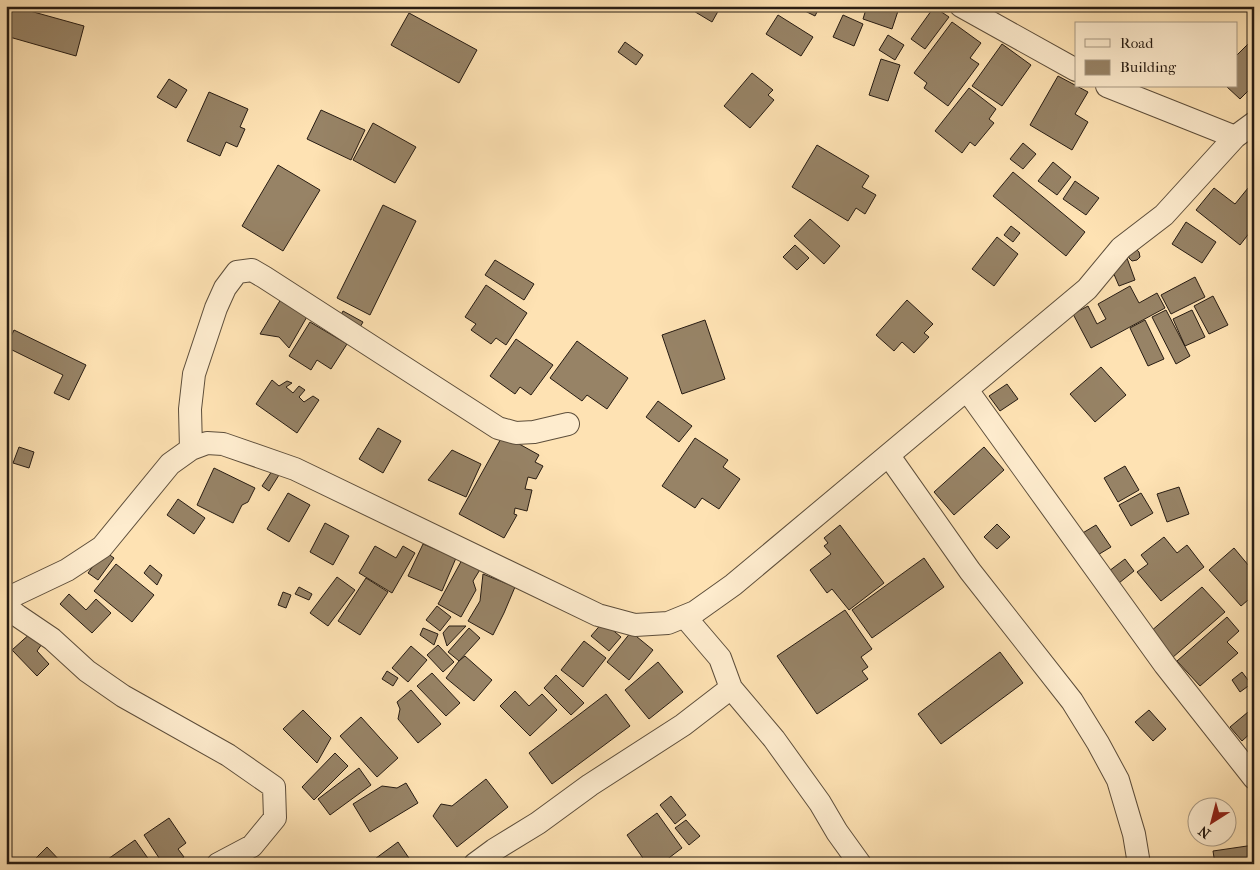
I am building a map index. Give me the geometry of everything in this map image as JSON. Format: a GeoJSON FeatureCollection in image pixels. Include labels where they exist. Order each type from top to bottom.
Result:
{"type":"FeatureCollection","features":[{"type":"Feature","properties":{"kind":"street"},"geometry":{"type":"LineString","coordinates":[[961,6],[1075,69]]}},
{"type":"Feature","properties":{"kind":"street"},"geometry":{"type":"LineString","coordinates":[[6,599],[67,570],[102,547],[170,464],[191,449],[207,443],[222,444],[294,470],[598,615],[635,625],[668,623],[685,617],[733,585],[1087,289],[1120,248],[1164,215],[1249,128],[1115,88]]}},
{"type":"Feature","properties":{"kind":"street"},"geometry":{"type":"LineString","coordinates":[[191,449],[190,409],[194,374],[216,308],[225,288],[237,272],[252,270],[498,428],[516,433],[534,432],[568,424]]}},
{"type":"Feature","properties":{"kind":"street"},"geometry":{"type":"LineString","coordinates":[[967,390],[1165,665],[1254,778]]}},
{"type":"Feature","properties":{"kind":"street"},"geometry":{"type":"LineString","coordinates":[[889,456],[970,570],[1072,701],[1098,743],[1118,780],[1134,834],[1139,864]]}},
{"type":"Feature","properties":{"kind":"street"},"geometry":{"type":"LineString","coordinates":[[6,607],[52,639],[87,671],[123,696],[228,755],[274,787],[275,818],[252,846],[218,864]]}},
{"type":"Feature","properties":{"kind":"street"},"geometry":{"type":"LineString","coordinates":[[685,617],[720,658],[732,688],[774,739],[820,803],[837,832],[860,864]]}},
{"type":"Feature","properties":{"kind":"street"},"geometry":{"type":"LineString","coordinates":[[476,864],[494,850],[538,823],[590,786],[683,725],[732,688]]}},
{"type":"Feature","properties":{"kind":"building"},"geometry":{"type":"Polygon","coordinates":[[[6,6],[84,26],[76,56],[6,36],[6,6]]]}},
{"type":"Feature","properties":{"kind":"building"},"geometry":{"type":"Polygon","coordinates":[[[695,6],[721,6],[712,22],[692,10],[695,6]]]}},
{"type":"Feature","properties":{"kind":"building"},"geometry":{"type":"Polygon","coordinates":[[[795,6],[820,6],[815,16],[795,6]]]}},
{"type":"Feature","properties":{"kind":"building"},"geometry":{"type":"Polygon","coordinates":[[[867,6],[894,6],[899,8],[892,29],[863,19],[867,6]]]}},
{"type":"Feature","properties":{"kind":"building"},"geometry":{"type":"Polygon","coordinates":[[[934,7],[949,17],[925,49],[911,39],[934,7]]]}},
{"type":"Feature","properties":{"kind":"building"},"geometry":{"type":"Polygon","coordinates":[[[409,13],[477,50],[459,83],[391,45],[409,13]]]}},
{"type":"Feature","properties":{"kind":"building"},"geometry":{"type":"Polygon","coordinates":[[[778,15],[813,37],[801,56],[766,34],[778,15]]]}},
{"type":"Feature","properties":{"kind":"building"},"geometry":{"type":"Polygon","coordinates":[[[843,15],[863,24],[854,46],[833,37],[843,15]]]}},
{"type":"Feature","properties":{"kind":"building"},"geometry":{"type":"Polygon","coordinates":[[[952,22],[981,43],[970,58],[979,64],[948,106],[924,88],[927,83],[914,73],[952,22]]]}},
{"type":"Feature","properties":{"kind":"building"},"geometry":{"type":"Polygon","coordinates":[[[888,35],[904,45],[895,60],[879,50],[888,35]]]}},
{"type":"Feature","properties":{"kind":"building"},"geometry":{"type":"Polygon","coordinates":[[[1254,38],[1254,85],[1240,99],[1228,88],[1238,88],[1238,54],[1254,38]]]}},
{"type":"Feature","properties":{"kind":"building"},"geometry":{"type":"Polygon","coordinates":[[[625,42],[643,55],[636,65],[618,52],[625,42]]]}},
{"type":"Feature","properties":{"kind":"building"},"geometry":{"type":"Polygon","coordinates":[[[1002,44],[1031,65],[1002,106],[972,86],[1002,44]]]}},
{"type":"Feature","properties":{"kind":"building"},"geometry":{"type":"Polygon","coordinates":[[[881,59],[900,65],[888,101],[869,95],[881,59]]]}},
{"type":"Feature","properties":{"kind":"building"},"geometry":{"type":"Polygon","coordinates":[[[752,73],[773,90],[768,95],[774,100],[750,128],[724,106],[752,73]]]}},
{"type":"Feature","properties":{"kind":"building"},"geometry":{"type":"Polygon","coordinates":[[[1058,76],[1075,85],[1075,88],[1080,88],[1088,92],[1075,114],[1088,122],[1072,150],[1030,125],[1058,76]]]}},
{"type":"Feature","properties":{"kind":"building"},"geometry":{"type":"Polygon","coordinates":[[[169,79],[187,90],[176,108],[157,97],[169,79]]]}},
{"type":"Feature","properties":{"kind":"building"},"geometry":{"type":"Polygon","coordinates":[[[969,88],[996,109],[989,119],[994,123],[975,146],[970,142],[962,153],[935,131],[969,88]]]}},
{"type":"Feature","properties":{"kind":"building"},"geometry":{"type":"Polygon","coordinates":[[[209,92],[248,109],[240,127],[245,129],[237,147],[226,142],[220,156],[187,141],[209,92]]]}},
{"type":"Feature","properties":{"kind":"building"},"geometry":{"type":"Polygon","coordinates":[[[321,110],[365,130],[351,160],[307,139],[321,110]]]}},
{"type":"Feature","properties":{"kind":"building"},"geometry":{"type":"Polygon","coordinates":[[[373,123],[416,147],[395,183],[353,160],[373,123]]]}},
{"type":"Feature","properties":{"kind":"building"},"geometry":{"type":"Polygon","coordinates":[[[1023,143],[1036,154],[1023,169],[1010,159],[1023,143]]]}},
{"type":"Feature","properties":{"kind":"building"},"geometry":{"type":"Polygon","coordinates":[[[817,145],[869,176],[862,187],[876,195],[865,214],[856,208],[848,221],[792,187],[817,145]]]}},
{"type":"Feature","properties":{"kind":"building"},"geometry":{"type":"Polygon","coordinates":[[[1053,162],[1071,177],[1057,195],[1038,181],[1053,162]]]}},
{"type":"Feature","properties":{"kind":"building"},"geometry":{"type":"Polygon","coordinates":[[[278,165],[320,190],[283,251],[242,226],[278,165]]]}},
{"type":"Feature","properties":{"kind":"building"},"geometry":{"type":"Polygon","coordinates":[[[1013,172],[1085,232],[1066,256],[993,196],[1013,172]]]}},
{"type":"Feature","properties":{"kind":"building"},"geometry":{"type":"Polygon","coordinates":[[[1075,181],[1099,198],[1086,215],[1063,199],[1075,181]]]}},
{"type":"Feature","properties":{"kind":"building"},"geometry":{"type":"Polygon","coordinates":[[[1214,188],[1235,204],[1248,188],[1254,193],[1254,227],[1240,245],[1196,210],[1214,188]]]}},
{"type":"Feature","properties":{"kind":"building"},"geometry":{"type":"Polygon","coordinates":[[[383,205],[416,221],[370,315],[337,298],[383,205]]]}},
{"type":"Feature","properties":{"kind":"building"},"geometry":{"type":"Polygon","coordinates":[[[810,219],[840,246],[824,264],[794,236],[810,219]]]}},
{"type":"Feature","properties":{"kind":"building"},"geometry":{"type":"Polygon","coordinates":[[[1186,222],[1216,242],[1202,263],[1172,244],[1186,222]]]}},
{"type":"Feature","properties":{"kind":"building"},"geometry":{"type":"Polygon","coordinates":[[[1011,226],[1020,233],[1013,242],[1004,235],[1011,226]]]}},
{"type":"Feature","properties":{"kind":"building"},"geometry":{"type":"Polygon","coordinates":[[[997,237],[1018,254],[994,286],[972,269],[997,237]]]}},
{"type":"Feature","properties":{"kind":"building"},"geometry":{"type":"Polygon","coordinates":[[[795,245],[809,258],[797,270],[783,257],[795,245]]]}},
{"type":"Feature","properties":{"kind":"building"},"geometry":{"type":"Polygon","coordinates":[[[1136,249],[1140,257],[1132,261],[1128,253],[1136,249]]]}},
{"type":"Feature","properties":{"kind":"building"},"geometry":{"type":"Polygon","coordinates":[[[1127,258],[1135,280],[1119,286],[1110,265],[1127,258]]]}},
{"type":"Feature","properties":{"kind":"building"},"geometry":{"type":"Polygon","coordinates":[[[495,260],[534,284],[524,300],[485,275],[495,260]]]}},
{"type":"Feature","properties":{"kind":"building"},"geometry":{"type":"Polygon","coordinates":[[[1195,277],[1205,297],[1171,314],[1161,295],[1195,277]]]}},
{"type":"Feature","properties":{"kind":"building"},"geometry":{"type":"Polygon","coordinates":[[[486,285],[527,313],[506,345],[496,338],[491,344],[471,330],[476,324],[465,317],[486,285]]]}},
{"type":"Feature","properties":{"kind":"building"},"geometry":{"type":"Polygon","coordinates":[[[1130,286],[1139,303],[1157,293],[1165,308],[1091,348],[1073,314],[1088,306],[1097,324],[1106,319],[1098,304],[1130,286]]]}},
{"type":"Feature","properties":{"kind":"building"},"geometry":{"type":"Polygon","coordinates":[[[1213,296],[1228,325],[1209,334],[1194,306],[1213,296]]]}},
{"type":"Feature","properties":{"kind":"building"},"geometry":{"type":"Polygon","coordinates":[[[281,299],[308,315],[289,348],[279,337],[260,334],[281,299]]]}},
{"type":"Feature","properties":{"kind":"building"},"geometry":{"type":"Polygon","coordinates":[[[907,300],[933,324],[924,333],[929,337],[914,353],[902,342],[894,351],[876,335],[907,300]]]}},
{"type":"Feature","properties":{"kind":"building"},"geometry":{"type":"Polygon","coordinates":[[[1166,310],[1190,356],[1176,364],[1152,317],[1166,310]]]}},
{"type":"Feature","properties":{"kind":"building"},"geometry":{"type":"Polygon","coordinates":[[[1192,310],[1205,337],[1185,346],[1173,319],[1192,310]]]}},
{"type":"Feature","properties":{"kind":"building"},"geometry":{"type":"Polygon","coordinates":[[[343,311],[363,322],[352,341],[333,331],[343,311]]]}},
{"type":"Feature","properties":{"kind":"building"},"geometry":{"type":"Polygon","coordinates":[[[705,320],[725,379],[682,394],[662,335],[705,320]]]}},
{"type":"Feature","properties":{"kind":"building"},"geometry":{"type":"Polygon","coordinates":[[[1145,320],[1164,359],[1148,366],[1130,328],[1145,320]]]}},
{"type":"Feature","properties":{"kind":"building"},"geometry":{"type":"Polygon","coordinates":[[[310,322],[347,344],[331,369],[317,360],[311,370],[289,356],[310,322]]]}},
{"type":"Feature","properties":{"kind":"building"},"geometry":{"type":"Polygon","coordinates":[[[14,330],[86,365],[69,400],[54,393],[63,375],[6,347],[14,330]]]}},
{"type":"Feature","properties":{"kind":"building"},"geometry":{"type":"Polygon","coordinates":[[[516,339],[553,365],[531,395],[520,387],[515,394],[490,376],[516,339]]]}},
{"type":"Feature","properties":{"kind":"building"},"geometry":{"type":"Polygon","coordinates":[[[577,341],[628,378],[607,409],[587,395],[582,401],[550,378],[577,341]]]}},
{"type":"Feature","properties":{"kind":"building"},"geometry":{"type":"Polygon","coordinates":[[[1101,367],[1126,395],[1095,422],[1070,394],[1101,367]]]}},
{"type":"Feature","properties":{"kind":"building"},"geometry":{"type":"Polygon","coordinates":[[[272,380],[279,386],[287,381],[292,383],[286,387],[293,393],[299,386],[305,390],[299,397],[304,402],[313,396],[319,400],[297,433],[256,404],[272,380]]]}},
{"type":"Feature","properties":{"kind":"building"},"geometry":{"type":"Polygon","coordinates":[[[1007,384],[1018,399],[1000,411],[989,396],[1007,384]]]}},
{"type":"Feature","properties":{"kind":"building"},"geometry":{"type":"Polygon","coordinates":[[[658,401],[692,426],[679,442],[646,417],[658,401]]]}},
{"type":"Feature","properties":{"kind":"building"},"geometry":{"type":"Polygon","coordinates":[[[378,428],[401,441],[383,473],[359,459],[378,428]]]}},
{"type":"Feature","properties":{"kind":"building"},"geometry":{"type":"Polygon","coordinates":[[[503,435],[539,455],[535,462],[543,466],[536,479],[528,477],[525,489],[532,490],[527,511],[515,508],[514,514],[517,515],[504,538],[459,514],[503,435]]]}},
{"type":"Feature","properties":{"kind":"building"},"geometry":{"type":"Polygon","coordinates":[[[695,438],[728,460],[723,467],[740,479],[719,509],[702,498],[695,508],[662,486],[695,438]]]}},
{"type":"Feature","properties":{"kind":"building"},"geometry":{"type":"Polygon","coordinates":[[[19,447],[34,452],[29,468],[13,463],[19,447]]]}},
{"type":"Feature","properties":{"kind":"building"},"geometry":{"type":"Polygon","coordinates":[[[984,447],[1004,470],[954,515],[934,492],[984,447]]]}},
{"type":"Feature","properties":{"kind":"building"},"geometry":{"type":"Polygon","coordinates":[[[452,450],[481,464],[466,497],[428,480],[452,450]]]}},
{"type":"Feature","properties":{"kind":"building"},"geometry":{"type":"Polygon","coordinates":[[[1125,466],[1139,490],[1118,502],[1104,478],[1125,466]]]}},
{"type":"Feature","properties":{"kind":"building"},"geometry":{"type":"Polygon","coordinates":[[[214,468],[255,488],[248,502],[242,505],[233,523],[197,505],[214,468]]]}},
{"type":"Feature","properties":{"kind":"building"},"geometry":{"type":"Polygon","coordinates":[[[272,471],[279,475],[269,491],[262,486],[272,471]]]}},
{"type":"Feature","properties":{"kind":"building"},"geometry":{"type":"Polygon","coordinates":[[[1179,487],[1189,514],[1167,522],[1157,494],[1179,487]]]}},
{"type":"Feature","properties":{"kind":"building"},"geometry":{"type":"Polygon","coordinates":[[[288,493],[310,505],[289,542],[267,529],[288,493]]]}},
{"type":"Feature","properties":{"kind":"building"},"geometry":{"type":"Polygon","coordinates":[[[1141,493],[1153,513],[1131,526],[1119,505],[1141,493]]]}},
{"type":"Feature","properties":{"kind":"building"},"geometry":{"type":"Polygon","coordinates":[[[178,499],[205,518],[194,534],[167,515],[178,499]]]}},
{"type":"Feature","properties":{"kind":"building"},"geometry":{"type":"Polygon","coordinates":[[[325,523],[349,536],[333,565],[310,552],[325,523]]]}},
{"type":"Feature","properties":{"kind":"building"},"geometry":{"type":"Polygon","coordinates":[[[997,524],[1010,537],[997,549],[984,537],[997,524]]]}},
{"type":"Feature","properties":{"kind":"building"},"geometry":{"type":"Polygon","coordinates":[[[840,525],[884,583],[849,610],[832,589],[827,593],[810,570],[831,554],[824,546],[828,543],[824,538],[840,525]]]}},
{"type":"Feature","properties":{"kind":"building"},"geometry":{"type":"Polygon","coordinates":[[[1096,525],[1111,547],[1096,556],[1081,534],[1096,525]]]}},
{"type":"Feature","properties":{"kind":"building"},"geometry":{"type":"Polygon","coordinates":[[[1164,537],[1177,553],[1187,545],[1204,567],[1161,601],[1137,572],[1148,564],[1141,555],[1164,537]]]}},
{"type":"Feature","properties":{"kind":"building"},"geometry":{"type":"Polygon","coordinates":[[[423,544],[456,558],[442,591],[408,576],[423,544]]]}},
{"type":"Feature","properties":{"kind":"building"},"geometry":{"type":"Polygon","coordinates":[[[375,546],[396,558],[403,546],[415,553],[392,593],[359,573],[375,546]]]}},
{"type":"Feature","properties":{"kind":"building"},"geometry":{"type":"Polygon","coordinates":[[[1234,548],[1254,572],[1254,595],[1241,606],[1209,570],[1234,548]]]}},
{"type":"Feature","properties":{"kind":"building"},"geometry":{"type":"Polygon","coordinates":[[[104,551],[114,558],[98,580],[88,573],[104,551]]]}},
{"type":"Feature","properties":{"kind":"building"},"geometry":{"type":"Polygon","coordinates":[[[463,558],[481,568],[473,581],[476,590],[461,617],[438,604],[463,558]]]}},
{"type":"Feature","properties":{"kind":"building"},"geometry":{"type":"Polygon","coordinates":[[[924,558],[944,587],[872,638],[852,610],[924,558]]]}},
{"type":"Feature","properties":{"kind":"building"},"geometry":{"type":"Polygon","coordinates":[[[1125,559],[1134,571],[1119,583],[1109,571],[1125,559]]]}},
{"type":"Feature","properties":{"kind":"building"},"geometry":{"type":"Polygon","coordinates":[[[116,564],[154,595],[132,622],[94,591],[116,564]]]}},
{"type":"Feature","properties":{"kind":"building"},"geometry":{"type":"Polygon","coordinates":[[[150,565],[162,575],[157,585],[144,573],[150,565]]]}},
{"type":"Feature","properties":{"kind":"building"},"geometry":{"type":"Polygon","coordinates":[[[483,574],[515,587],[493,635],[468,621],[480,601],[483,574]]]}},
{"type":"Feature","properties":{"kind":"building"},"geometry":{"type":"Polygon","coordinates":[[[337,577],[355,590],[328,626],[310,613],[337,577]]]}},
{"type":"Feature","properties":{"kind":"building"},"geometry":{"type":"Polygon","coordinates":[[[366,578],[388,592],[360,635],[338,621],[366,578]]]}},
{"type":"Feature","properties":{"kind":"building"},"geometry":{"type":"Polygon","coordinates":[[[299,587],[312,594],[309,600],[295,594],[299,587]]]}},
{"type":"Feature","properties":{"kind":"building"},"geometry":{"type":"Polygon","coordinates":[[[1202,587],[1225,612],[1172,658],[1150,632],[1202,587]]]}},
{"type":"Feature","properties":{"kind":"building"},"geometry":{"type":"Polygon","coordinates":[[[283,592],[291,595],[286,608],[278,605],[283,592]]]}},
{"type":"Feature","properties":{"kind":"building"},"geometry":{"type":"Polygon","coordinates":[[[69,594],[86,610],[96,599],[111,613],[92,633],[60,604],[69,594]]]}},
{"type":"Feature","properties":{"kind":"building"},"geometry":{"type":"Polygon","coordinates":[[[437,606],[451,617],[440,631],[426,620],[437,606]]]}},
{"type":"Feature","properties":{"kind":"building"},"geometry":{"type":"Polygon","coordinates":[[[845,610],[872,649],[861,657],[868,667],[862,671],[868,679],[817,714],[777,656],[845,610]]]}},
{"type":"Feature","properties":{"kind":"building"},"geometry":{"type":"Polygon","coordinates":[[[1227,617],[1239,631],[1227,642],[1238,653],[1200,686],[1177,661],[1227,617]]]}},
{"type":"Feature","properties":{"kind":"building"},"geometry":{"type":"Polygon","coordinates":[[[603,622],[621,637],[609,651],[591,636],[603,622]]]}},
{"type":"Feature","properties":{"kind":"building"},"geometry":{"type":"Polygon","coordinates":[[[449,626],[466,626],[447,646],[443,633],[449,626]]]}},
{"type":"Feature","properties":{"kind":"building"},"geometry":{"type":"Polygon","coordinates":[[[423,628],[438,634],[434,645],[420,635],[423,628]]]}},
{"type":"Feature","properties":{"kind":"building"},"geometry":{"type":"Polygon","coordinates":[[[469,628],[480,638],[459,661],[448,652],[469,628]]]}},
{"type":"Feature","properties":{"kind":"building"},"geometry":{"type":"Polygon","coordinates":[[[33,631],[44,641],[37,651],[49,664],[37,676],[12,650],[33,631]]]}},
{"type":"Feature","properties":{"kind":"building"},"geometry":{"type":"Polygon","coordinates":[[[631,632],[653,650],[629,680],[607,662],[631,632]]]}},
{"type":"Feature","properties":{"kind":"building"},"geometry":{"type":"Polygon","coordinates":[[[584,641],[606,658],[583,687],[561,670],[584,641]]]}},
{"type":"Feature","properties":{"kind":"building"},"geometry":{"type":"Polygon","coordinates":[[[438,645],[454,662],[443,672],[427,655],[438,645]]]}},
{"type":"Feature","properties":{"kind":"building"},"geometry":{"type":"Polygon","coordinates":[[[411,646],[427,660],[408,682],[392,668],[411,646]]]}},
{"type":"Feature","properties":{"kind":"building"},"geometry":{"type":"Polygon","coordinates":[[[1000,652],[1023,683],[941,744],[918,714],[1000,652]]]}},
{"type":"Feature","properties":{"kind":"building"},"geometry":{"type":"Polygon","coordinates":[[[465,656],[492,680],[474,701],[446,678],[465,656]]]}},
{"type":"Feature","properties":{"kind":"building"},"geometry":{"type":"Polygon","coordinates":[[[658,662],[683,692],[649,719],[625,690],[658,662]]]}},
{"type":"Feature","properties":{"kind":"building"},"geometry":{"type":"Polygon","coordinates":[[[387,671],[398,678],[393,686],[382,679],[387,671]]]}},
{"type":"Feature","properties":{"kind":"building"},"geometry":{"type":"Polygon","coordinates":[[[1242,672],[1251,684],[1240,692],[1232,680],[1242,672]]]}},
{"type":"Feature","properties":{"kind":"building"},"geometry":{"type":"Polygon","coordinates":[[[432,673],[460,703],[446,716],[417,686],[432,673]]]}},
{"type":"Feature","properties":{"kind":"building"},"geometry":{"type":"Polygon","coordinates":[[[556,675],[584,703],[571,715],[544,688],[556,675]]]}},
{"type":"Feature","properties":{"kind":"building"},"geometry":{"type":"Polygon","coordinates":[[[411,690],[441,724],[418,743],[398,719],[400,709],[397,702],[411,690]]]}},
{"type":"Feature","properties":{"kind":"building"},"geometry":{"type":"Polygon","coordinates":[[[515,691],[529,706],[542,694],[557,710],[530,736],[500,706],[515,691]]]}},
{"type":"Feature","properties":{"kind":"building"},"geometry":{"type":"Polygon","coordinates":[[[606,694],[630,726],[552,784],[529,753],[606,694]]]}},
{"type":"Feature","properties":{"kind":"building"},"geometry":{"type":"Polygon","coordinates":[[[1254,707],[1254,730],[1242,741],[1230,727],[1254,707]]]}},
{"type":"Feature","properties":{"kind":"building"},"geometry":{"type":"Polygon","coordinates":[[[303,710],[331,738],[317,763],[283,729],[303,710]]]}},
{"type":"Feature","properties":{"kind":"building"},"geometry":{"type":"Polygon","coordinates":[[[1149,710],[1166,729],[1153,741],[1135,722],[1149,710]]]}},
{"type":"Feature","properties":{"kind":"building"},"geometry":{"type":"Polygon","coordinates":[[[361,717],[398,758],[377,777],[340,736],[361,717]]]}},
{"type":"Feature","properties":{"kind":"building"},"geometry":{"type":"Polygon","coordinates":[[[335,753],[348,766],[314,800],[302,787],[335,753]]]}},
{"type":"Feature","properties":{"kind":"building"},"geometry":{"type":"Polygon","coordinates":[[[359,768],[371,785],[330,815],[318,799],[359,768]]]}},
{"type":"Feature","properties":{"kind":"building"},"geometry":{"type":"Polygon","coordinates":[[[486,779],[508,807],[457,847],[433,816],[441,804],[452,806],[486,779]]]}},
{"type":"Feature","properties":{"kind":"building"},"geometry":{"type":"Polygon","coordinates":[[[406,783],[418,803],[370,832],[353,804],[382,786],[397,788],[406,783]]]}},
{"type":"Feature","properties":{"kind":"building"},"geometry":{"type":"Polygon","coordinates":[[[671,796],[686,815],[675,824],[660,805],[671,796]]]}},
{"type":"Feature","properties":{"kind":"building"},"geometry":{"type":"Polygon","coordinates":[[[657,813],[682,848],[661,864],[647,864],[627,835],[657,813]]]}},
{"type":"Feature","properties":{"kind":"building"},"geometry":{"type":"Polygon","coordinates":[[[169,818],[186,843],[178,849],[184,857],[173,864],[163,864],[144,835],[169,818]]]}},
{"type":"Feature","properties":{"kind":"building"},"geometry":{"type":"Polygon","coordinates":[[[686,820],[700,836],[689,845],[675,828],[686,820]]]}},
{"type":"Feature","properties":{"kind":"building"},"geometry":{"type":"Polygon","coordinates":[[[135,840],[152,864],[101,864],[135,840]]]}},
{"type":"Feature","properties":{"kind":"building"},"geometry":{"type":"Polygon","coordinates":[[[398,842],[413,864],[368,864],[398,842]]]}},
{"type":"Feature","properties":{"kind":"building"},"geometry":{"type":"Polygon","coordinates":[[[1254,845],[1254,864],[1215,864],[1213,851],[1254,845]]]}},
{"type":"Feature","properties":{"kind":"building"},"geometry":{"type":"Polygon","coordinates":[[[47,847],[63,864],[19,864],[22,860],[34,860],[47,847]]]}}]}
